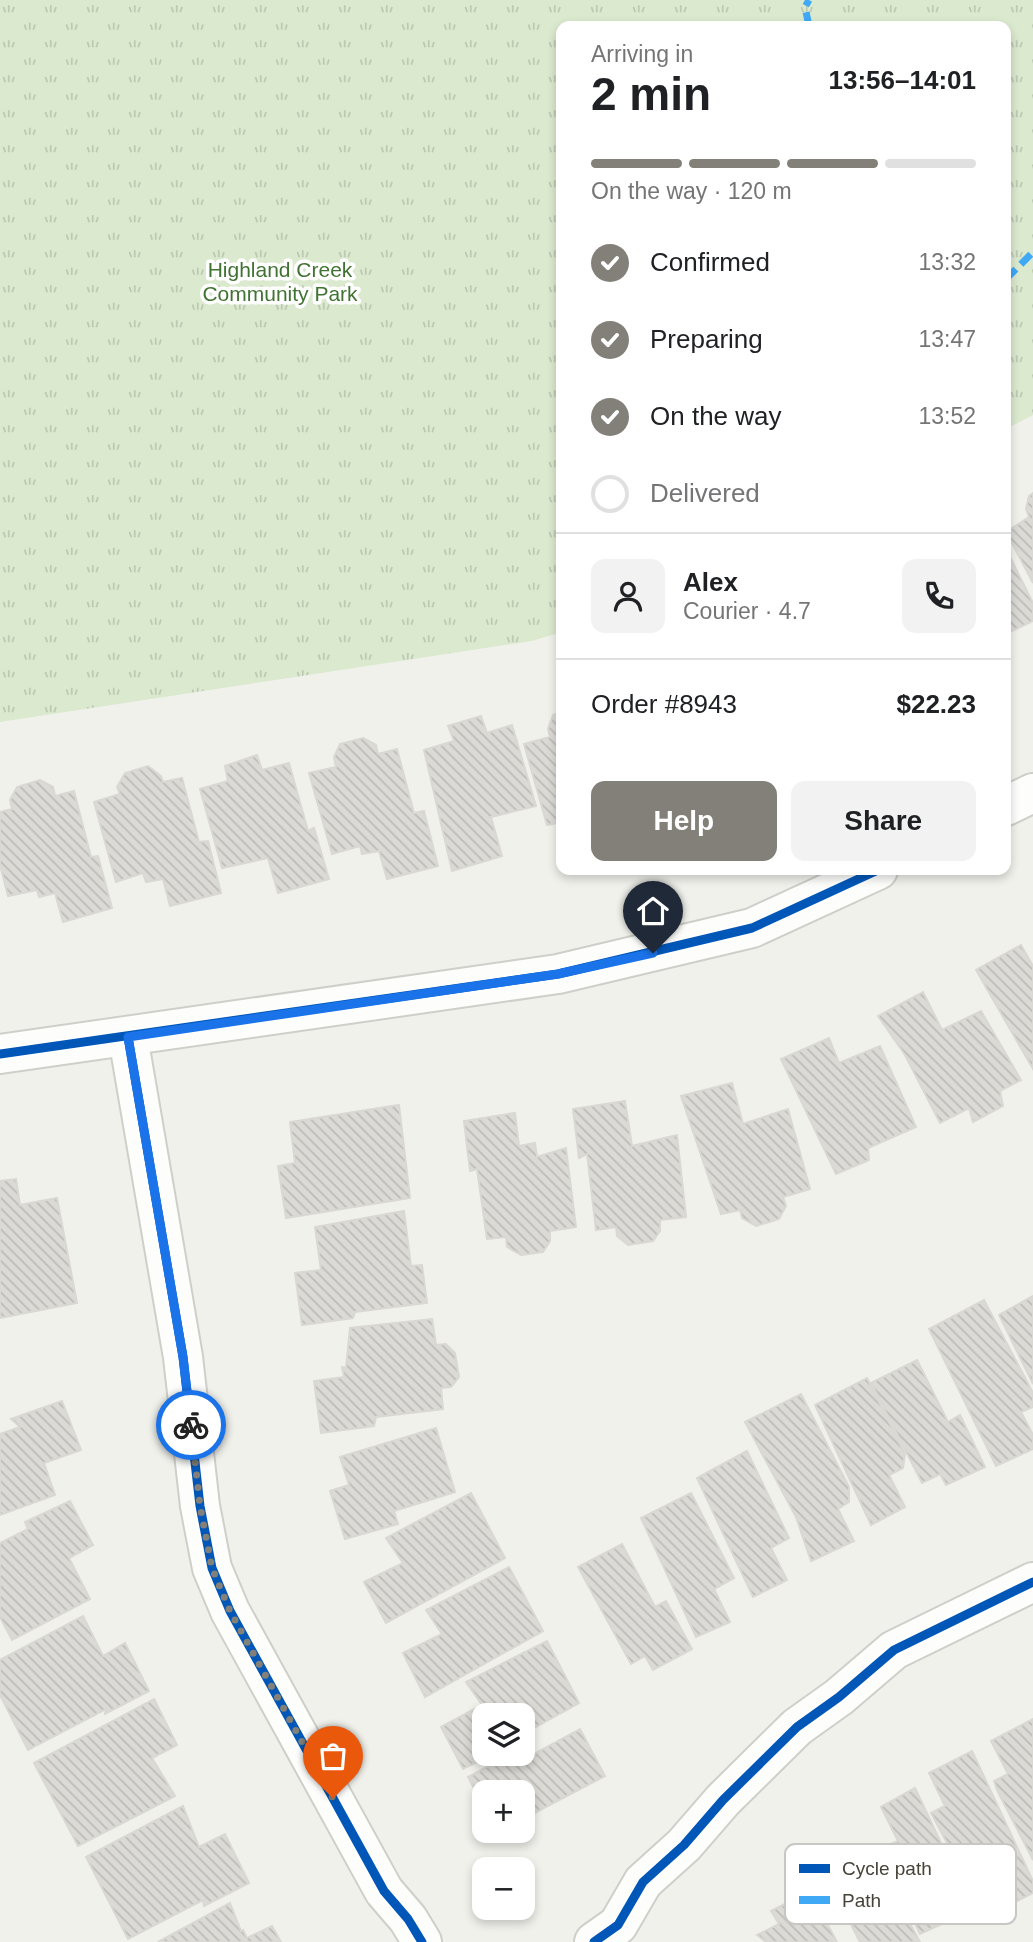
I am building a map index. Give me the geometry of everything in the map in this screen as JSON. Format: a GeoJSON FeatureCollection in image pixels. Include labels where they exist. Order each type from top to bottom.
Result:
{"type":"FeatureCollection","features":[{"type":"Feature","properties":{"kind":"street"},"geometry":{"type":"LineString","coordinates":[[1011,804],[1033,793]]}},
{"type":"Feature","properties":{"kind":"street"},"geometry":{"type":"LineString","coordinates":[[0,1054],[558,974],[752,928],[867,875]]}},
{"type":"Feature","properties":{"kind":"street"},"geometry":{"type":"LineString","coordinates":[[128,1037],[183,1357],[200,1506],[212,1568],[230,1611],[384,1891],[408,1919],[422,1942]]}},
{"type":"Feature","properties":{"kind":"street"},"geometry":{"type":"LineString","coordinates":[[594,1942],[618,1925],[643,1882],[684,1845],[723,1800],[797,1727],[839,1697],[894,1650],[1033,1582]]}},
{"type":"Feature","properties":{"kind":"green space","name":"Highland Creek Community Park"},"geometry":{"type":"Polygon","coordinates":[[[0,0],[1033,0],[1033,415],[1011,426],[1011,21],[556,21],[556,634],[532,641],[0,722],[0,0]]]}},
{"type":"Feature","properties":{"kind":"building"},"geometry":{"type":"Polygon","coordinates":[[[1033,493],[1033,583],[1011,541],[1011,529],[1029,517],[1026,509],[1029,496],[1033,493]]]}},
{"type":"Feature","properties":{"kind":"building"},"geometry":{"type":"Polygon","coordinates":[[[1011,559],[1033,603],[1033,621],[1011,632],[1011,559]]]}},
{"type":"Feature","properties":{"kind":"building"},"geometry":{"type":"Polygon","coordinates":[[[556,714],[556,823],[547,825],[524,744],[550,737],[548,729],[553,715],[556,714]]]}},
{"type":"Feature","properties":{"kind":"building"},"geometry":{"type":"Polygon","coordinates":[[[481,716],[487,733],[512,725],[536,806],[491,817],[502,856],[452,871],[424,750],[454,741],[448,726],[481,716]]]}},
{"type":"Feature","properties":{"kind":"building"},"geometry":{"type":"Polygon","coordinates":[[[363,738],[376,745],[378,754],[397,749],[414,813],[424,811],[438,866],[387,879],[379,851],[362,854],[360,846],[332,854],[309,773],[336,767],[334,757],[340,744],[363,738]]]}},
{"type":"Feature","properties":{"kind":"building"},"geometry":{"type":"Polygon","coordinates":[[[257,755],[262,770],[289,763],[308,831],[314,828],[329,879],[278,893],[268,858],[222,868],[200,789],[228,781],[225,766],[257,755]]]}},
{"type":"Feature","properties":{"kind":"building"},"geometry":{"type":"Polygon","coordinates":[[[148,766],[161,776],[163,782],[182,778],[199,842],[208,841],[221,893],[170,906],[163,879],[146,882],[143,873],[116,882],[94,802],[120,794],[117,787],[125,773],[148,766]]]}},
{"type":"Feature","properties":{"kind":"building"},"geometry":{"type":"Polygon","coordinates":[[[40,780],[53,787],[55,796],[74,791],[91,857],[98,856],[112,908],[63,922],[55,893],[39,897],[37,890],[8,896],[0,865],[0,812],[12,809],[10,800],[17,787],[40,780]]]}},
{"type":"Feature","properties":{"kind":"building"},"geometry":{"type":"Polygon","coordinates":[[[1021,945],[1033,966],[1033,1069],[976,970],[1021,945]]]}},
{"type":"Feature","properties":{"kind":"building"},"geometry":{"type":"Polygon","coordinates":[[[923,992],[942,1030],[981,1011],[1021,1080],[1000,1091],[1003,1106],[973,1122],[969,1108],[940,1123],[905,1055],[878,1016],[923,992]]]}},
{"type":"Feature","properties":{"kind":"building"},"geometry":{"type":"Polygon","coordinates":[[[829,1038],[839,1063],[880,1046],[916,1127],[868,1148],[869,1160],[836,1174],[781,1059],[829,1038]]]}},
{"type":"Feature","properties":{"kind":"building"},"geometry":{"type":"Polygon","coordinates":[[[732,1083],[743,1124],[788,1109],[810,1189],[783,1197],[786,1206],[779,1219],[756,1226],[742,1218],[740,1210],[721,1214],[681,1096],[732,1083]]]}},
{"type":"Feature","properties":{"kind":"building"},"geometry":{"type":"Polygon","coordinates":[[[625,1101],[632,1146],[677,1135],[686,1217],[660,1220],[660,1231],[653,1241],[628,1245],[617,1236],[616,1227],[596,1230],[587,1154],[579,1158],[573,1109],[625,1101]]]}},
{"type":"Feature","properties":{"kind":"building"},"geometry":{"type":"Polygon","coordinates":[[[399,1105],[410,1198],[286,1218],[278,1166],[295,1163],[290,1122],[399,1105]]]}},
{"type":"Feature","properties":{"kind":"building"},"geometry":{"type":"Polygon","coordinates":[[[515,1113],[519,1146],[535,1143],[537,1157],[566,1148],[576,1227],[550,1231],[550,1241],[543,1252],[521,1255],[507,1247],[506,1237],[487,1239],[477,1169],[470,1171],[464,1121],[515,1113]]]}},
{"type":"Feature","properties":{"kind":"building"},"geometry":{"type":"Polygon","coordinates":[[[16,1179],[20,1205],[57,1198],[77,1303],[0,1318],[0,1181],[16,1179]]]}},
{"type":"Feature","properties":{"kind":"building"},"geometry":{"type":"Polygon","coordinates":[[[404,1211],[411,1266],[422,1265],[427,1303],[355,1312],[353,1318],[302,1325],[295,1273],[321,1270],[315,1227],[404,1211]]]}},
{"type":"Feature","properties":{"kind":"building"},"geometry":{"type":"Polygon","coordinates":[[[1033,1296],[1033,1384],[999,1315],[1033,1296]]]}},
{"type":"Feature","properties":{"kind":"building"},"geometry":{"type":"Polygon","coordinates":[[[984,1300],[1033,1393],[1033,1407],[1021,1412],[1033,1435],[1033,1449],[996,1466],[929,1329],[984,1300]]]}},
{"type":"Feature","properties":{"kind":"building"},"geometry":{"type":"Polygon","coordinates":[[[432,1319],[436,1345],[446,1344],[455,1353],[459,1377],[451,1387],[441,1388],[443,1409],[376,1417],[374,1426],[321,1433],[314,1381],[344,1377],[342,1367],[346,1368],[350,1328],[432,1319]]]}},
{"type":"Feature","properties":{"kind":"building"},"geometry":{"type":"Polygon","coordinates":[[[917,1360],[948,1422],[960,1415],[985,1467],[946,1485],[940,1474],[922,1483],[871,1383],[917,1360]]]}},
{"type":"Feature","properties":{"kind":"building"},"geometry":{"type":"Polygon","coordinates":[[[867,1378],[905,1454],[903,1468],[889,1475],[905,1507],[871,1525],[815,1405],[867,1378]]]}},
{"type":"Feature","properties":{"kind":"building"},"geometry":{"type":"Polygon","coordinates":[[[801,1394],[849,1487],[849,1502],[838,1509],[854,1541],[811,1561],[796,1517],[745,1422],[801,1394]]]}},
{"type":"Feature","properties":{"kind":"building"},"geometry":{"type":"Polygon","coordinates":[[[62,1401],[81,1450],[44,1463],[55,1495],[0,1515],[0,1434],[20,1427],[11,1419],[62,1401]]]}},
{"type":"Feature","properties":{"kind":"building"},"geometry":{"type":"Polygon","coordinates":[[[436,1428],[455,1492],[394,1511],[398,1524],[345,1539],[330,1491],[349,1485],[340,1457],[436,1428]]]}},
{"type":"Feature","properties":{"kind":"building"},"geometry":{"type":"Polygon","coordinates":[[[747,1451],[789,1538],[771,1548],[787,1580],[753,1597],[697,1478],[747,1451]]]}},
{"type":"Feature","properties":{"kind":"building"},"geometry":{"type":"Polygon","coordinates":[[[471,1493],[505,1558],[386,1623],[364,1582],[403,1563],[386,1538],[471,1493]]]}},
{"type":"Feature","properties":{"kind":"building"},"geometry":{"type":"Polygon","coordinates":[[[691,1493],[734,1578],[714,1589],[730,1622],[696,1637],[641,1518],[691,1493]]]}},
{"type":"Feature","properties":{"kind":"building"},"geometry":{"type":"Polygon","coordinates":[[[70,1501],[93,1545],[69,1558],[90,1599],[12,1640],[0,1617],[0,1543],[28,1529],[25,1522],[70,1501]]]}},
{"type":"Feature","properties":{"kind":"building"},"geometry":{"type":"Polygon","coordinates":[[[622,1544],[655,1607],[666,1601],[692,1649],[653,1670],[645,1656],[631,1664],[578,1567],[622,1544]]]}},
{"type":"Feature","properties":{"kind":"building"},"geometry":{"type":"Polygon","coordinates":[[[509,1567],[543,1631],[425,1697],[403,1653],[442,1634],[426,1610],[509,1567]]]}},
{"type":"Feature","properties":{"kind":"building"},"geometry":{"type":"Polygon","coordinates":[[[83,1616],[103,1656],[125,1643],[149,1691],[105,1714],[106,1709],[28,1750],[0,1695],[0,1660],[83,1616]]]}},
{"type":"Feature","properties":{"kind":"building"},"geometry":{"type":"Polygon","coordinates":[[[547,1641],[579,1703],[535,1727],[535,1703],[481,1703],[466,1682],[547,1641]]]}},
{"type":"Feature","properties":{"kind":"building"},"geometry":{"type":"Polygon","coordinates":[[[154,1699],[177,1745],[152,1758],[175,1796],[78,1846],[34,1763],[154,1699]]]}},
{"type":"Feature","properties":{"kind":"building"},"geometry":{"type":"Polygon","coordinates":[[[472,1710],[472,1765],[463,1769],[441,1727],[472,1710]]]}},
{"type":"Feature","properties":{"kind":"building"},"geometry":{"type":"Polygon","coordinates":[[[1033,1719],[1033,1860],[994,1781],[1008,1774],[991,1741],[1033,1719]]]}},
{"type":"Feature","properties":{"kind":"building"},"geometry":{"type":"Polygon","coordinates":[[[580,1729],[605,1776],[535,1813],[535,1780],[472,1780],[472,1785],[468,1777],[489,1766],[535,1766],[535,1753],[580,1729]]]}},
{"type":"Feature","properties":{"kind":"building"},"geometry":{"type":"Polygon","coordinates":[[[972,1751],[1016,1844],[947,1844],[931,1813],[945,1806],[929,1773],[972,1751]]]}},
{"type":"Feature","properties":{"kind":"building"},"geometry":{"type":"Polygon","coordinates":[[[915,1788],[942,1844],[891,1844],[898,1841],[881,1807],[915,1788]]]}},
{"type":"Feature","properties":{"kind":"building"},"geometry":{"type":"Polygon","coordinates":[[[183,1806],[199,1847],[225,1834],[249,1883],[204,1906],[203,1900],[128,1939],[86,1857],[183,1806]]]}},
{"type":"Feature","properties":{"kind":"building"},"geometry":{"type":"Polygon","coordinates":[[[1016,1845],[1033,1881],[1033,1893],[1016,1902],[1016,1845]]]}},
{"type":"Feature","properties":{"kind":"building"},"geometry":{"type":"Polygon","coordinates":[[[230,1903],[241,1931],[243,1930],[247,1938],[272,1926],[281,1942],[158,1942],[230,1903]]]}},
{"type":"Feature","properties":{"kind":"building"},"geometry":{"type":"Polygon","coordinates":[[[785,1904],[785,1924],[827,1924],[837,1942],[766,1942],[757,1935],[779,1924],[771,1911],[785,1904]]]}},
{"type":"Feature","properties":{"kind":"building"},"geometry":{"type":"Polygon","coordinates":[[[851,1924],[910,1924],[920,1942],[860,1942],[851,1924]]]}},
{"type":"Feature","properties":{"kind":"building"},"geometry":{"type":"Polygon","coordinates":[[[915,1924],[942,1924],[920,1934],[915,1924]]]}},
{"type":"Feature","properties":{"kind":"marked path"},"geometry":{"type":"LineString","coordinates":[[808,21],[805,7],[809,0]]}},
{"type":"Feature","properties":{"kind":"marked path"},"geometry":{"type":"LineString","coordinates":[[1011,274],[1033,252]]}},
{"type":"Feature","properties":{"kind":"cycle path"},"geometry":{"type":"LineString","coordinates":[[0,1054],[558,974],[752,928],[867,875]]}},
{"type":"Feature","properties":{"kind":"cycle path"},"geometry":{"type":"LineString","coordinates":[[128,1037],[183,1357],[200,1506],[212,1568],[230,1611],[384,1891],[408,1919],[422,1942]]}},
{"type":"Feature","properties":{"kind":"cycle path"},"geometry":{"type":"LineString","coordinates":[[594,1942],[618,1925],[643,1882],[684,1845],[723,1800],[797,1727],[839,1697],[894,1650],[1033,1582]]}},
{"type":"Feature","properties":{"kind":"way so far"},"geometry":{"type":"LineString","coordinates":[[191,1425],[200,1506],[212,1568],[230,1611],[333,1798]]}},
{"type":"Feature","properties":{"kind":"route"},"geometry":{"type":"LineString","coordinates":[[191,1425],[183,1357],[128,1037],[558,974],[653,953]]}}]}
